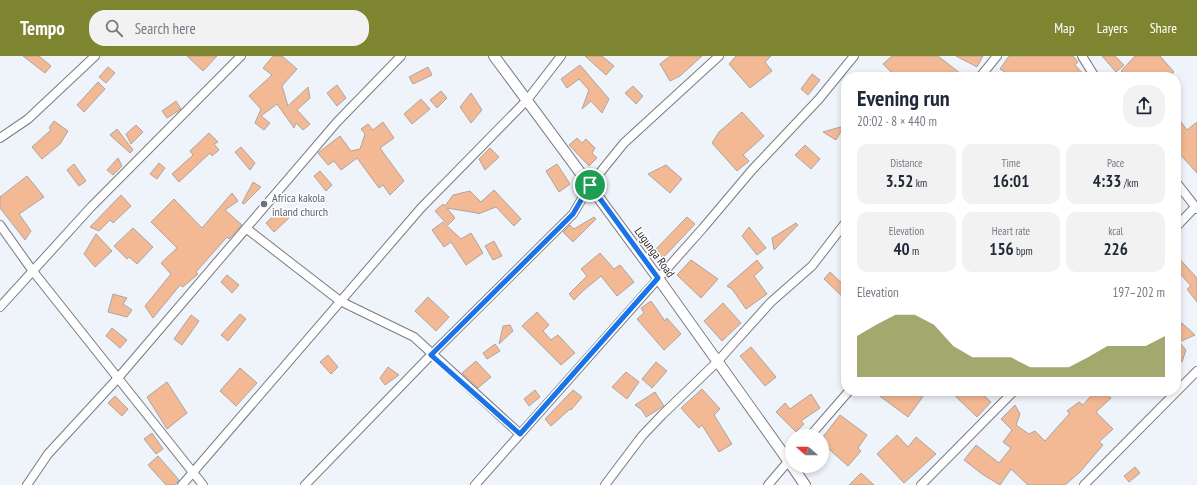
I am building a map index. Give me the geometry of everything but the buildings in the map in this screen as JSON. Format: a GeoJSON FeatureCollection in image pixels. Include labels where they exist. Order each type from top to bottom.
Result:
{"type":"FeatureCollection","features":[{"type":"Feature","properties":{"kind":"street"},"geometry":{"type":"LineString","coordinates":[[0,138],[28,118],[95,56]]}},
{"type":"Feature","properties":{"kind":"street"},"geometry":{"type":"LineString","coordinates":[[0,307],[32,270],[91,207],[241,56]]}},
{"type":"Feature","properties":{"kind":"street"},"geometry":{"type":"LineString","coordinates":[[27,485],[48,454],[118,378],[337,122],[401,56]]}},
{"type":"Feature","properties":{"kind":"street","name":"Lugunga Road"},"geometry":{"type":"LineString","coordinates":[[494,56],[658,278],[785,455]]}},
{"type":"Feature","properties":{"kind":"street"},"geometry":{"type":"LineString","coordinates":[[182,485],[421,208],[527,100],[561,56]]}},
{"type":"Feature","properties":{"kind":"street"},"geometry":{"type":"LineString","coordinates":[[305,485],[431,355],[573,214],[590,185],[624,142],[719,56]]}},
{"type":"Feature","properties":{"kind":"street"},"geometry":{"type":"LineString","coordinates":[[475,485],[752,170],[819,99],[854,56]]}},
{"type":"Feature","properties":{"kind":"street"},"geometry":{"type":"LineString","coordinates":[[984,72],[996,56]]}},
{"type":"Feature","properties":{"kind":"street"},"geometry":{"type":"LineString","coordinates":[[1082,56],[1092,72]]}},
{"type":"Feature","properties":{"kind":"street"},"geometry":{"type":"LineString","coordinates":[[1181,188],[1196,208],[1181,222]]}},
{"type":"Feature","properties":{"kind":"street"},"geometry":{"type":"LineString","coordinates":[[0,225],[32,270],[204,485]]}},
{"type":"Feature","properties":{"kind":"street"},"geometry":{"type":"LineString","coordinates":[[605,485],[642,436],[717,362],[771,302],[812,266],[841,228]]}},
{"type":"Feature","properties":{"kind":"street"},"geometry":{"type":"LineString","coordinates":[[247,229],[340,301],[414,338],[520,434]]}},
{"type":"Feature","properties":{"kind":"street"},"geometry":{"type":"LineString","coordinates":[[1181,387],[1197,371]]}},
{"type":"Feature","properties":{"kind":"street"},"geometry":{"type":"LineString","coordinates":[[816,429],[845,396]]}},
{"type":"Feature","properties":{"kind":"street"},"geometry":{"type":"LineString","coordinates":[[921,485],[1009,396]]}},
{"type":"Feature","properties":{"kind":"street"},"geometry":{"type":"LineString","coordinates":[[1084,485],[1172,396]]}},
{"type":"Feature","properties":{"kind":"street"},"geometry":{"type":"LineString","coordinates":[[768,485],[785,469]]}},
{"type":"Feature","properties":{"kind":"street","name":"Lugunga Road"},"geometry":{"type":"LineString","coordinates":[[797,473],[805,485]]}},
{"type":"Feature","properties":{"kind":"place","name":"Africa kakola inland church"},"geometry":{"type":"Point","coordinates":[264,204]}},
{"type":"Feature","properties":{"kind":"route"},"geometry":{"type":"LineString","coordinates":[[590,185],[658,278],[520,434],[431,355],[573,214],[590,185]]}}]}
